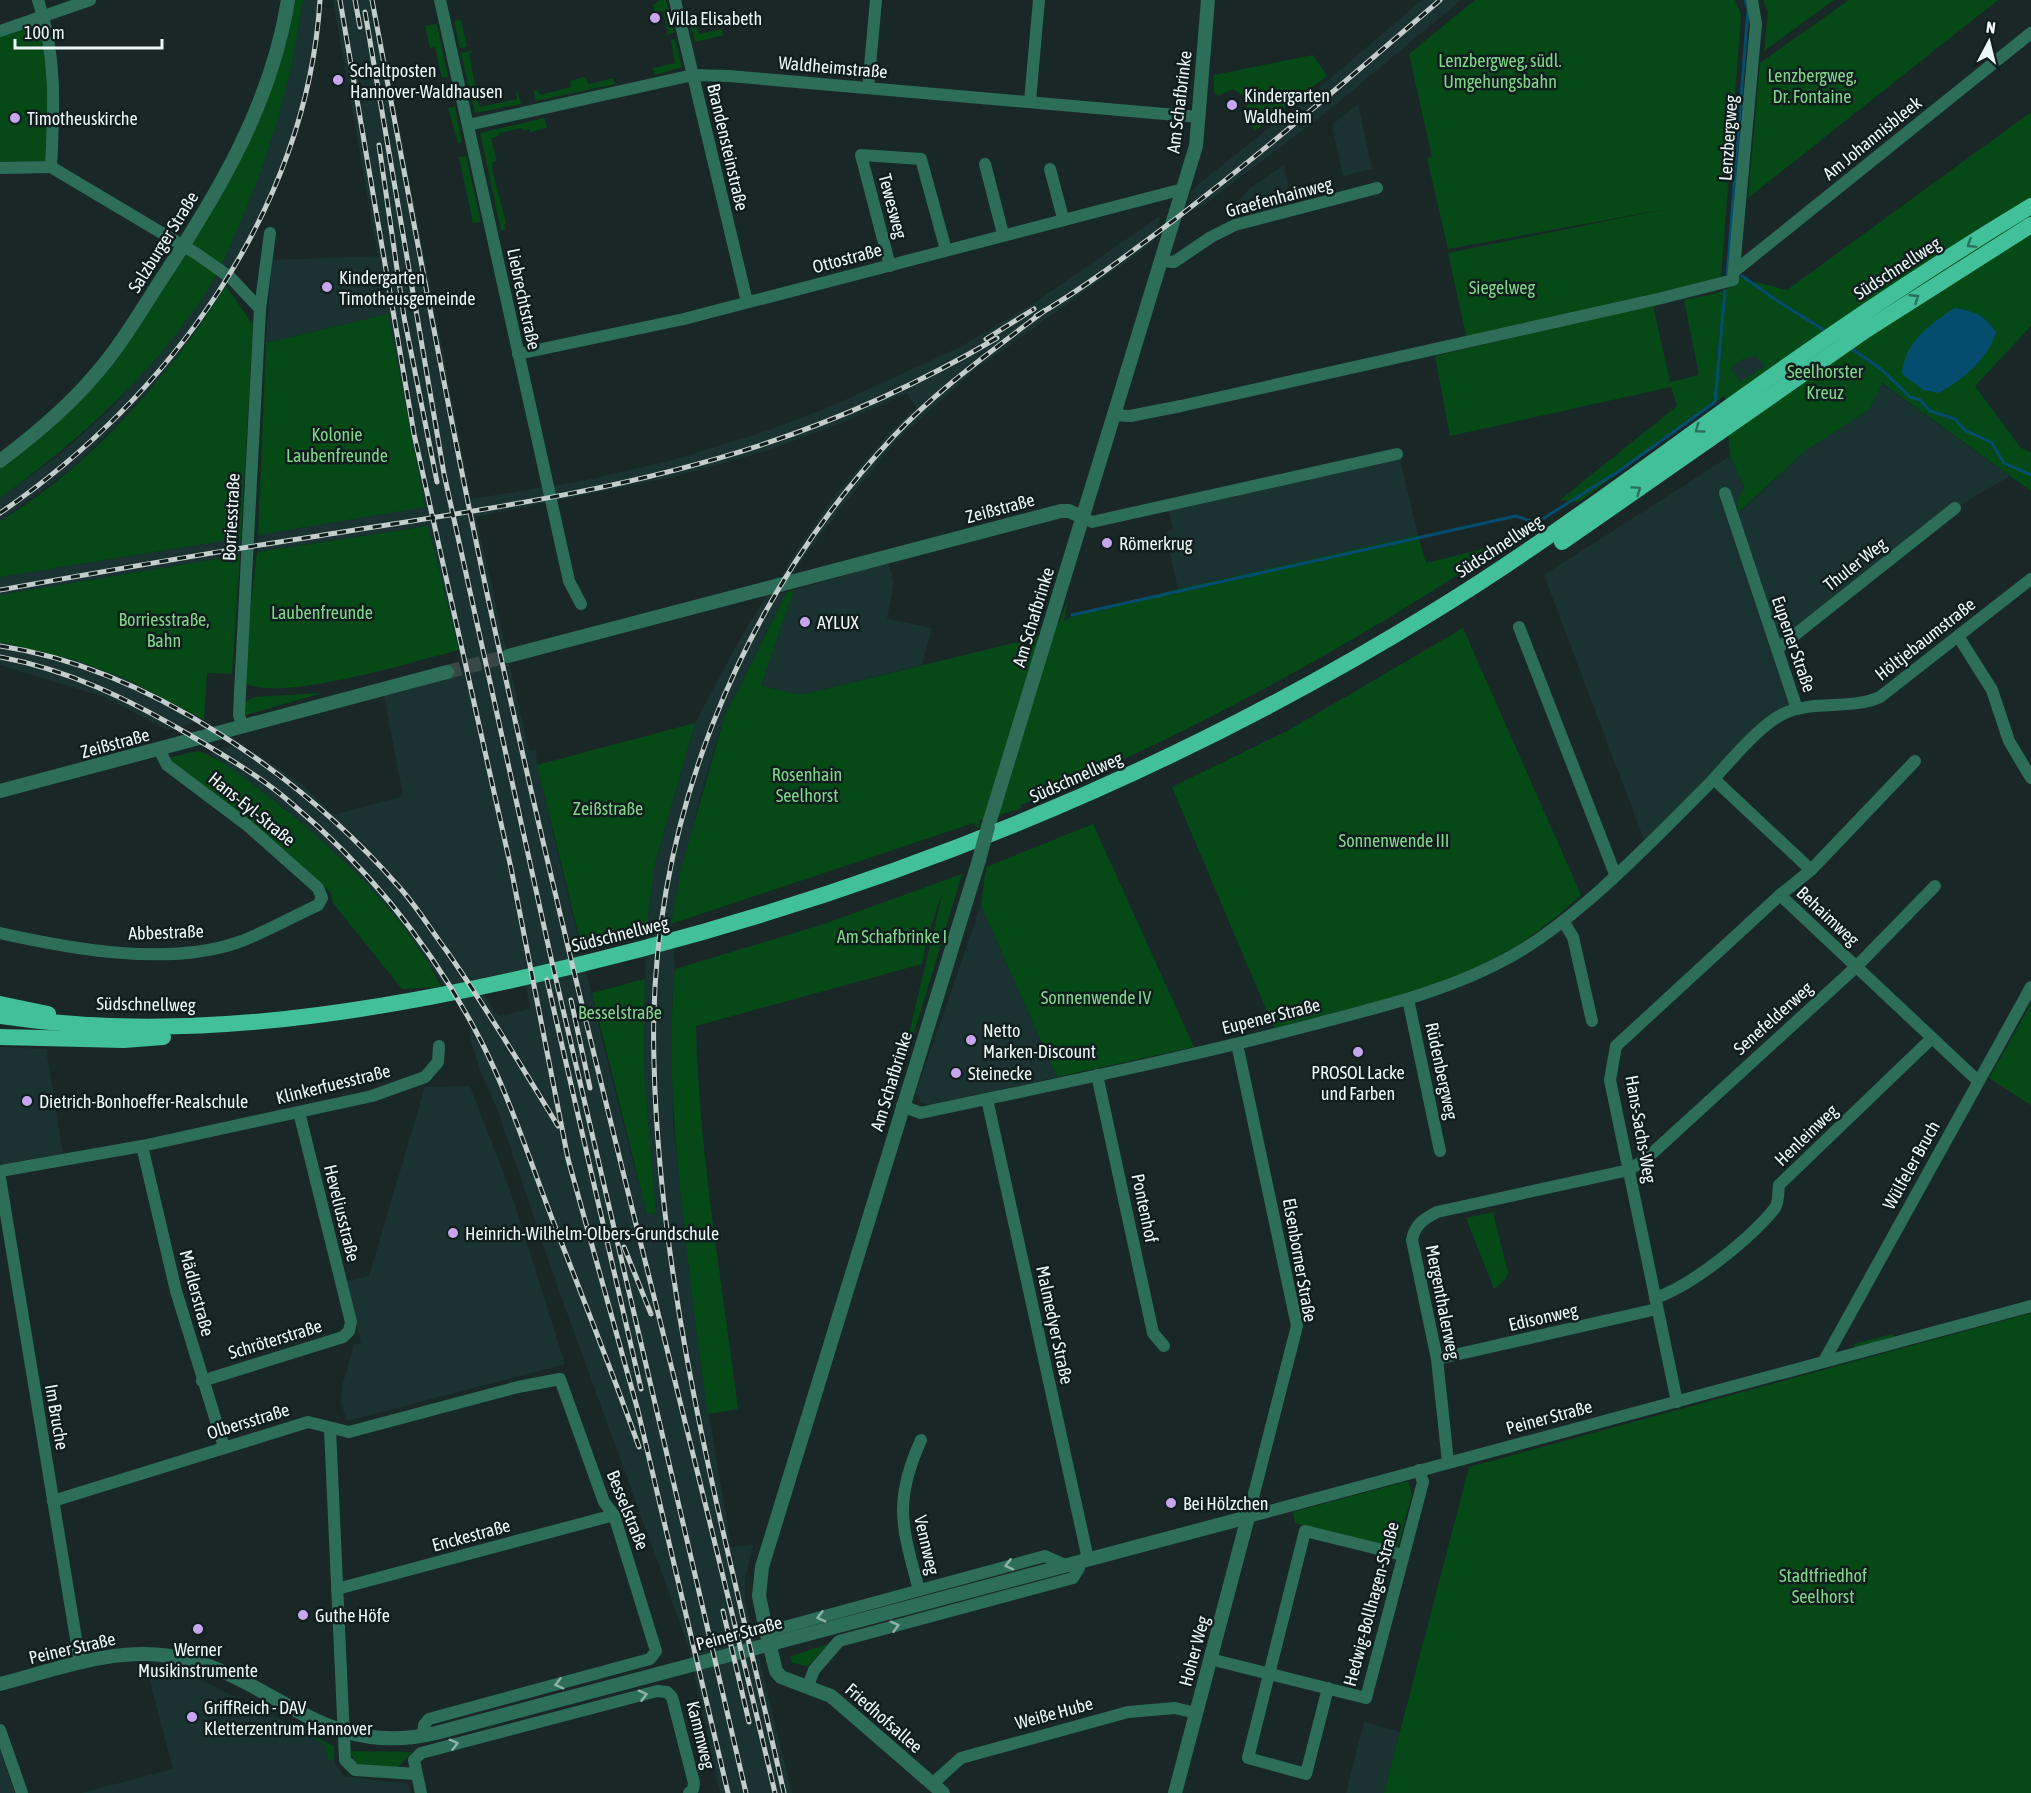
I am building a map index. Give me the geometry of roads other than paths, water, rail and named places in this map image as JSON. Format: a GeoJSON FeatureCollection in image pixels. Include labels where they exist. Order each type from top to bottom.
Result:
{"type":"FeatureCollection","features":[{"type":"Feature","properties":{"kind":"highway","name":"Südschnellweg"},"geometry":{"type":"LineString","coordinates":[[0,1022],[45,1029],[163,1036],[240,1034],[356,1020],[449,1004],[583,975],[725,938],[794,917],[1008,840],[1118,792],[1221,742],[1338,680],[1515,572],[1672,467],[1852,320],[2028,212]]}},
{"type":"Feature","properties":{"kind":"highway","name":"Südschnellweg"},"geometry":{"type":"LineString","coordinates":[[0,1016],[42,1022],[141,1025],[240,1023],[355,1010],[447,994],[580,965],[712,931],[940,855],[1114,783],[1323,677],[1432,613],[1539,544],[1750,401],[1866,330],[2028,212]]}},
{"type":"Feature","properties":{"kind":"highway"},"geometry":{"type":"LineString","coordinates":[[0,1004],[33,1009],[75,1022]]}},
{"type":"Feature","properties":{"kind":"highway"},"geometry":{"type":"LineString","coordinates":[[0,1037],[124,1040],[163,1036]]}},
{"type":"Feature","properties":{"kind":"street"},"geometry":{"type":"LineString","coordinates":[[38,0],[43,16],[54,85],[51,168]]}},
{"type":"Feature","properties":{"kind":"street"},"geometry":{"type":"LineString","coordinates":[[0,31],[90,0]]}},
{"type":"Feature","properties":{"kind":"street","name":"Salzburger Straße"},"geometry":{"type":"LineString","coordinates":[[0,461],[34,435],[95,376],[184,246],[240,151],[254,118],[276,52],[288,0]]}},
{"type":"Feature","properties":{"kind":"street","name":"Liebrechtstraße"},"geometry":{"type":"LineString","coordinates":[[440,0],[569,581],[581,604]]}},
{"type":"Feature","properties":{"kind":"street","name":"Brandensteinstraße"},"geometry":{"type":"LineString","coordinates":[[675,0],[747,303]]}},
{"type":"Feature","properties":{"kind":"street"},"geometry":{"type":"LineString","coordinates":[[868,88],[876,0]]}},
{"type":"Feature","properties":{"kind":"street"},"geometry":{"type":"LineString","coordinates":[[1030,102],[1039,0]]}},
{"type":"Feature","properties":{"kind":"street","name":"Am Schafbrinke"},"geometry":{"type":"LineString","coordinates":[[773,1659],[770,1630],[759,1596],[762,1567],[1184,189],[1196,146],[1208,0]]}},
{"type":"Feature","properties":{"kind":"street","name":"Lenzbergweg"},"geometry":{"type":"LineString","coordinates":[[1734,275],[1756,24],[1752,0]]}},
{"type":"Feature","properties":{"kind":"street","name":"Am Johannisbleek"},"geometry":{"type":"LineString","coordinates":[[1734,275],[2031,33]]}},
{"type":"Feature","properties":{"kind":"street","name":"Waldheimstraße"},"geometry":{"type":"LineString","coordinates":[[468,125],[693,75],[1198,117]]}},
{"type":"Feature","properties":{"kind":"street","name":"Tewesweg"},"geometry":{"type":"LineString","coordinates":[[890,266],[861,155],[921,159],[946,250]]}},
{"type":"Feature","properties":{"kind":"street"},"geometry":{"type":"LineString","coordinates":[[985,164],[1004,234]]}},
{"type":"Feature","properties":{"kind":"street"},"geometry":{"type":"LineString","coordinates":[[0,168],[51,168],[184,246],[231,278],[260,309]]}},
{"type":"Feature","properties":{"kind":"street"},"geometry":{"type":"LineString","coordinates":[[1050,169],[1064,218]]}},
{"type":"Feature","properties":{"kind":"street","name":"Graefenhainweg"},"geometry":{"type":"LineString","coordinates":[[1161,261],[1174,262],[1211,237],[1235,225],[1377,188]]}},
{"type":"Feature","properties":{"kind":"street","name":"Ottostraße"},"geometry":{"type":"LineString","coordinates":[[518,354],[684,319],[1064,218],[1184,189]]}},
{"type":"Feature","properties":{"kind":"street","name":"Borriesstraße"},"geometry":{"type":"LineString","coordinates":[[243,727],[239,716],[260,309],[270,232]]}},
{"type":"Feature","properties":{"kind":"street"},"geometry":{"type":"LineString","coordinates":[[1113,415],[1130,416],[1180,406],[1662,298],[1734,275]]}},
{"type":"Feature","properties":{"kind":"street"},"geometry":{"type":"LineString","coordinates":[[1082,517],[1092,522],[1396,454]]}},
{"type":"Feature","properties":{"kind":"street","name":"Eupener Straße"},"geometry":{"type":"LineString","coordinates":[[903,1106],[921,1113],[1237,1044],[1408,999],[1479,974],[1514,955],[1563,921],[1615,874],[1771,723],[1797,709],[1725,493]]}},
{"type":"Feature","properties":{"kind":"street","name":"Thuler Weg"},"geometry":{"type":"LineString","coordinates":[[1777,649],[1956,508]]}},
{"type":"Feature","properties":{"kind":"street","name":"Zeißstraße"},"geometry":{"type":"LineString","coordinates":[[508,656],[1061,511],[1069,511],[1082,517]]}},
{"type":"Feature","properties":{"kind":"street","name":"Höltjebaumstraße"},"geometry":{"type":"LineString","coordinates":[[1797,709],[1867,703],[1880,697],[2031,579]]}},
{"type":"Feature","properties":{"kind":"street"},"geometry":{"type":"LineString","coordinates":[[1519,627],[1615,874]]}},
{"type":"Feature","properties":{"kind":"street"},"geometry":{"type":"LineString","coordinates":[[1958,636],[1992,690],[2009,741],[2030,779]]}},
{"type":"Feature","properties":{"kind":"street","name":"Zeißstraße"},"geometry":{"type":"LineString","coordinates":[[0,791],[447,672]]}},
{"type":"Feature","properties":{"kind":"street","name":"Hans-Eyl-Straße"},"geometry":{"type":"LineString","coordinates":[[159,750],[167,765],[248,826],[318,888],[322,898]]}},
{"type":"Feature","properties":{"kind":"street"},"geometry":{"type":"LineString","coordinates":[[1811,870],[1915,760]]}},
{"type":"Feature","properties":{"kind":"street","name":"Behaimweg"},"geometry":{"type":"LineString","coordinates":[[1714,778],[1811,870],[1780,895],[1978,1081]]}},
{"type":"Feature","properties":{"kind":"street","name":"Senefelderweg"},"geometry":{"type":"LineString","coordinates":[[1629,1170],[1647,1158],[1856,967],[1935,886]]}},
{"type":"Feature","properties":{"kind":"street","name":"Hans-Sachs-Weg"},"geometry":{"type":"LineString","coordinates":[[1677,1402],[1610,1080],[1616,1046],[1780,895]]}},
{"type":"Feature","properties":{"kind":"street","name":"Abbestraße"},"geometry":{"type":"LineString","coordinates":[[0,933],[99,949],[150,954],[183,953],[239,942],[318,905],[322,898]]}},
{"type":"Feature","properties":{"kind":"street"},"geometry":{"type":"LineString","coordinates":[[1563,921],[1573,937],[1592,1021]]}},
{"type":"Feature","properties":{"kind":"street","name":"Wülfeler Bruch"},"geometry":{"type":"LineString","coordinates":[[1824,1361],[2031,987]]}},
{"type":"Feature","properties":{"kind":"street","name":"Rüdenbergweg"},"geometry":{"type":"LineString","coordinates":[[1408,999],[1440,1151]]}},
{"type":"Feature","properties":{"kind":"street","name":"Henleinweg"},"geometry":{"type":"LineString","coordinates":[[1656,1304],[1718,1262],[1776,1206],[1779,1185],[1931,1039]]}},
{"type":"Feature","properties":{"kind":"street","name":"Elsenborner Straße"},"geometry":{"type":"LineString","coordinates":[[1237,1044],[1297,1326],[1248,1517]]}},
{"type":"Feature","properties":{"kind":"street","name":"Klinkerfuesstraße"},"geometry":{"type":"LineString","coordinates":[[0,1171],[142,1146],[372,1096],[425,1077],[438,1062],[439,1046]]}},
{"type":"Feature","properties":{"kind":"street","name":"Pontenhof"},"geometry":{"type":"LineString","coordinates":[[1097,1075],[1153,1333],[1164,1346]]}},
{"type":"Feature","properties":{"kind":"street","name":"Malmedyer Straße"},"geometry":{"type":"LineString","coordinates":[[987,1099],[1076,1562]]}},
{"type":"Feature","properties":{"kind":"street","name":"Heveliusstraße"},"geometry":{"type":"LineString","coordinates":[[298,1112],[351,1323]]}},
{"type":"Feature","properties":{"kind":"street","name":"Mädlerstraße"},"geometry":{"type":"LineString","coordinates":[[142,1146],[176,1291],[224,1446]]}},
{"type":"Feature","properties":{"kind":"street","name":"Mergenthalerweg"},"geometry":{"type":"LineString","coordinates":[[1448,1462],[1437,1359],[1412,1240],[1414,1229],[1423,1219],[1437,1212],[1629,1170]]}},
{"type":"Feature","properties":{"kind":"street","name":"Im Bruche"},"geometry":{"type":"LineString","coordinates":[[0,1178],[80,1663]]}},
{"type":"Feature","properties":{"kind":"street","name":"Edisonweg"},"geometry":{"type":"LineString","coordinates":[[1437,1359],[1656,1304]]}},
{"type":"Feature","properties":{"kind":"street","name":"Peiner Straße"},"geometry":{"type":"LineString","coordinates":[[0,1684],[123,1654],[169,1656],[190,1660],[229,1674],[268,1696],[343,1732],[378,1740],[423,1736],[2031,1306]]}},
{"type":"Feature","properties":{"kind":"street","name":"Schröterstraße"},"geometry":{"type":"LineString","coordinates":[[202,1381],[343,1337],[349,1331],[351,1323]]}},
{"type":"Feature","properties":{"kind":"street","name":"Olbersstraße"},"geometry":{"type":"LineString","coordinates":[[53,1501],[224,1446],[308,1422],[349,1432],[518,1387],[560,1379]]}},
{"type":"Feature","properties":{"kind":"street","name":"Besselstraße"},"geometry":{"type":"LineString","coordinates":[[423,1736],[424,1725],[429,1719],[650,1659],[654,1655],[656,1645],[614,1515],[604,1502],[560,1379]]}},
{"type":"Feature","properties":{"kind":"street"},"geometry":{"type":"LineString","coordinates":[[330,1429],[345,1760],[355,1770],[416,1774],[422,1793]]}},
{"type":"Feature","properties":{"kind":"street","name":"Vennweg"},"geometry":{"type":"LineString","coordinates":[[919,1590],[903,1530],[901,1511],[913,1457],[921,1440]]}},
{"type":"Feature","properties":{"kind":"street","name":"Hedwig-Bollhagen-Straße"},"geometry":{"type":"LineString","coordinates":[[1210,1659],[1366,1698],[1423,1482],[1419,1470]]}},
{"type":"Feature","properties":{"kind":"street","name":"Enckestraße"},"geometry":{"type":"LineString","coordinates":[[338,1589],[614,1515]]}},
{"type":"Feature","properties":{"kind":"street","name":"Hoher Weg"},"geometry":{"type":"LineString","coordinates":[[1175,1793],[1248,1517]]}},
{"type":"Feature","properties":{"kind":"street"},"geometry":{"type":"LineString","coordinates":[[1328,1688],[1306,1774],[1248,1758],[1305,1531],[1403,1555]]}},
{"type":"Feature","properties":{"kind":"street","name":"Peiner Straße"},"geometry":{"type":"LineString","coordinates":[[770,1630],[1045,1556],[1076,1562]]}},
{"type":"Feature","properties":{"kind":"street"},"geometry":{"type":"LineString","coordinates":[[808,1686],[814,1670],[839,1641],[1073,1578],[1079,1568],[1076,1562]]}},
{"type":"Feature","properties":{"kind":"street","name":"Friedhofsallee"},"geometry":{"type":"LineString","coordinates":[[773,1659],[776,1671],[781,1677],[831,1696],[938,1788]]}},
{"type":"Feature","properties":{"kind":"street","name":"Kammweg"},"geometry":{"type":"LineString","coordinates":[[416,1774],[414,1760],[421,1753],[657,1691],[667,1692],[672,1697],[694,1783],[691,1791]]}},
{"type":"Feature","properties":{"kind":"street","name":"Weiße Hube"},"geometry":{"type":"LineString","coordinates":[[938,1788],[961,1758],[1018,1741],[1128,1712],[1175,1708],[1196,1713]]}},
{"type":"Feature","properties":{"kind":"street"},"geometry":{"type":"LineString","coordinates":[[0,1730],[22,1793]]}},
{"type":"Feature","properties":{"kind":"water"},"geometry":{"type":"Polygon","coordinates":[[[1955,308],[1983,318],[1996,332],[1981,359],[1957,382],[1939,393],[1923,390],[1902,374],[1908,352],[1928,327],[1955,308]]]}},
{"type":"Feature","properties":{"kind":"waterway"},"geometry":{"type":"LineString","coordinates":[[1731,267],[1728,264],[1748,9],[1745,0]]}},
{"type":"Feature","properties":{"kind":"waterway"},"geometry":{"type":"LineString","coordinates":[[1727,274],[1728,264]]}},
{"type":"Feature","properties":{"kind":"waterway"},"geometry":{"type":"LineString","coordinates":[[1742,276],[1827,332]]}},
{"type":"Feature","properties":{"kind":"waterway"},"geometry":{"type":"LineString","coordinates":[[1072,615],[1516,516],[1536,523],[1619,471],[1715,402],[1725,291]]}},
{"type":"Feature","properties":{"kind":"waterway"},"geometry":{"type":"LineString","coordinates":[[1849,347],[1881,369],[1910,397],[1920,400],[1930,411],[1955,419],[1966,431],[1991,442],[2004,463],[2031,475]]}},
{"type":"Feature","properties":{"kind":"tunnel"},"geometry":{"type":"LineString","coordinates":[[447,672],[508,656]]}},
{"type":"Feature","properties":{"kind":"railway"},"geometry":{"type":"LineString","coordinates":[[0,513],[62,467],[119,414],[172,355],[218,292],[258,224],[288,152],[309,77],[320,0]]}},
{"type":"Feature","properties":{"kind":"railway"},"geometry":{"type":"LineString","coordinates":[[340,0],[414,434],[511,868],[568,1159],[638,1411],[728,1793]]}},
{"type":"Feature","properties":{"kind":"railway"},"geometry":{"type":"LineString","coordinates":[[355,0],[360,27]]}},
{"type":"Feature","properties":{"kind":"railway"},"geometry":{"type":"LineString","coordinates":[[372,0],[453,425],[506,680],[571,959],[775,1793]]}},
{"type":"Feature","properties":{"kind":"railway"},"geometry":{"type":"LineString","coordinates":[[1036,316],[1106,270],[1208,194],[1309,112],[1440,0]]}},
{"type":"Feature","properties":{"kind":"railway"},"geometry":{"type":"LineString","coordinates":[[365,12],[444,474],[551,958],[746,1793]]}},
{"type":"Feature","properties":{"kind":"railway"},"geometry":{"type":"LineString","coordinates":[[379,145],[404,317],[437,482]]}},
{"type":"Feature","properties":{"kind":"railway"},"geometry":{"type":"LineString","coordinates":[[986,339],[1034,309]]}},
{"type":"Feature","properties":{"kind":"railway"},"geometry":{"type":"LineString","coordinates":[[784,1793],[701,1430],[669,1247],[659,1155],[654,1062],[656,976],[666,891],[685,807],[712,726],[747,648],[788,573],[837,503],[910,419],[985,356],[1044,311]]}},
{"type":"Feature","properties":{"kind":"railway"},"geometry":{"type":"LineString","coordinates":[[0,590],[199,555],[486,509],[652,476],[761,445],[822,423],[911,384],[997,338]]}},
{"type":"Feature","properties":{"kind":"railway"},"geometry":{"type":"LineString","coordinates":[[0,646],[56,658],[111,677],[166,703],[219,734],[270,768],[317,806],[361,847],[412,903],[475,993],[558,1126]]}},
{"type":"Feature","properties":{"kind":"railway"},"geometry":{"type":"LineString","coordinates":[[0,657],[50,670],[97,687],[166,721],[241,766],[279,793],[320,828],[398,912],[463,1007],[501,1085],[639,1447]]}},
{"type":"Feature","properties":{"kind":"railway"},"geometry":{"type":"LineString","coordinates":[[547,980],[641,1389]]}},
{"type":"Feature","properties":{"kind":"railway"},"geometry":{"type":"LineString","coordinates":[[571,1000],[590,1088]]}},
{"type":"Feature","properties":{"kind":"railway"},"geometry":{"type":"LineString","coordinates":[[624,1247],[651,1314]]}},
{"type":"Feature","properties":{"kind":"railway"},"geometry":{"type":"LineString","coordinates":[[723,1611],[749,1722]]}},
{"type":"Feature","properties":{"kind":"place","name":"Villa Elisabeth"},"geometry":{"type":"Point","coordinates":[655,18]}},
{"type":"Feature","properties":{"kind":"place","name":"Schaltposten Hannover-Waldhausen"},"geometry":{"type":"Point","coordinates":[338,80]}},
{"type":"Feature","properties":{"kind":"place","name":"Kindergarten Waldheim"},"geometry":{"type":"Point","coordinates":[1232,105]}},
{"type":"Feature","properties":{"kind":"place","name":"Timotheuskirche"},"geometry":{"type":"Point","coordinates":[15,118]}},
{"type":"Feature","properties":{"kind":"place","name":"Kindergarten Timotheusgemeinde"},"geometry":{"type":"Point","coordinates":[327,287]}},
{"type":"Feature","properties":{"kind":"place","name":"Römerkrug"},"geometry":{"type":"Point","coordinates":[1107,543]}},
{"type":"Feature","properties":{"kind":"place","name":"AYLUX"},"geometry":{"type":"Point","coordinates":[805,622]}},
{"type":"Feature","properties":{"kind":"place","name":"Netto Marken-Discount"},"geometry":{"type":"Point","coordinates":[971,1040]}},
{"type":"Feature","properties":{"kind":"place","name":"PROSOL Lacke und Farben"},"geometry":{"type":"Point","coordinates":[1358,1052]}},
{"type":"Feature","properties":{"kind":"place","name":"Steinecke"},"geometry":{"type":"Point","coordinates":[956,1073]}},
{"type":"Feature","properties":{"kind":"place","name":"Dietrich-Bonhoeffer-Realschule"},"geometry":{"type":"Point","coordinates":[27,1101]}},
{"type":"Feature","properties":{"kind":"place","name":"Heinrich-Wilhelm-Olbers-Grundschule"},"geometry":{"type":"Point","coordinates":[453,1233]}},
{"type":"Feature","properties":{"kind":"place","name":"Bei Hölzchen"},"geometry":{"type":"Point","coordinates":[1171,1503]}},
{"type":"Feature","properties":{"kind":"place","name":"Guthe Höfe"},"geometry":{"type":"Point","coordinates":[303,1615]}},
{"type":"Feature","properties":{"kind":"place","name":"Werner Musikinstrumente"},"geometry":{"type":"Point","coordinates":[198,1629]}},
{"type":"Feature","properties":{"kind":"place","name":"GriffReich - DAV Kletterzentrum Hannover"},"geometry":{"type":"Point","coordinates":[192,1717]}},
{"type":"Feature","properties":{"kind":"park label","name":"Lenzbergweg, südl. Umgehungsbahn"},"geometry":{"type":"Point","coordinates":[1500,70]}},
{"type":"Feature","properties":{"kind":"park label","name":"Lenzbergweg, Dr. Fontaine"},"geometry":{"type":"Point","coordinates":[1812,85]}},
{"type":"Feature","properties":{"kind":"park label","name":"Siegelweg"},"geometry":{"type":"Point","coordinates":[1502,287]}},
{"type":"Feature","properties":{"kind":"park label","name":"Seelhorster Kreuz"},"geometry":{"type":"Point","coordinates":[1825,382]}},
{"type":"Feature","properties":{"kind":"park label","name":"Kolonie Laubenfreunde"},"geometry":{"type":"Point","coordinates":[337,444]}},
{"type":"Feature","properties":{"kind":"park label","name":"Laubenfreunde"},"geometry":{"type":"Point","coordinates":[322,612]}},
{"type":"Feature","properties":{"kind":"park label","name":"Borriesstraße, Bahn"},"geometry":{"type":"Point","coordinates":[164,629]}},
{"type":"Feature","properties":{"kind":"park label","name":"Rosenhain Seelhorst"},"geometry":{"type":"Point","coordinates":[807,784]}},
{"type":"Feature","properties":{"kind":"park label","name":"Sonnenwende III"},"geometry":{"type":"Point","coordinates":[1394,840]}},
{"type":"Feature","properties":{"kind":"park label","name":"Am Schafbrinke I"},"geometry":{"type":"Point","coordinates":[892,936]}},
{"type":"Feature","properties":{"kind":"park label","name":"Sonnenwende IV"},"geometry":{"type":"Point","coordinates":[1096,997]}},
{"type":"Feature","properties":{"kind":"park label","name":"Stadtfriedhof Seelhorst"},"geometry":{"type":"Point","coordinates":[1823,1585]}}]}
